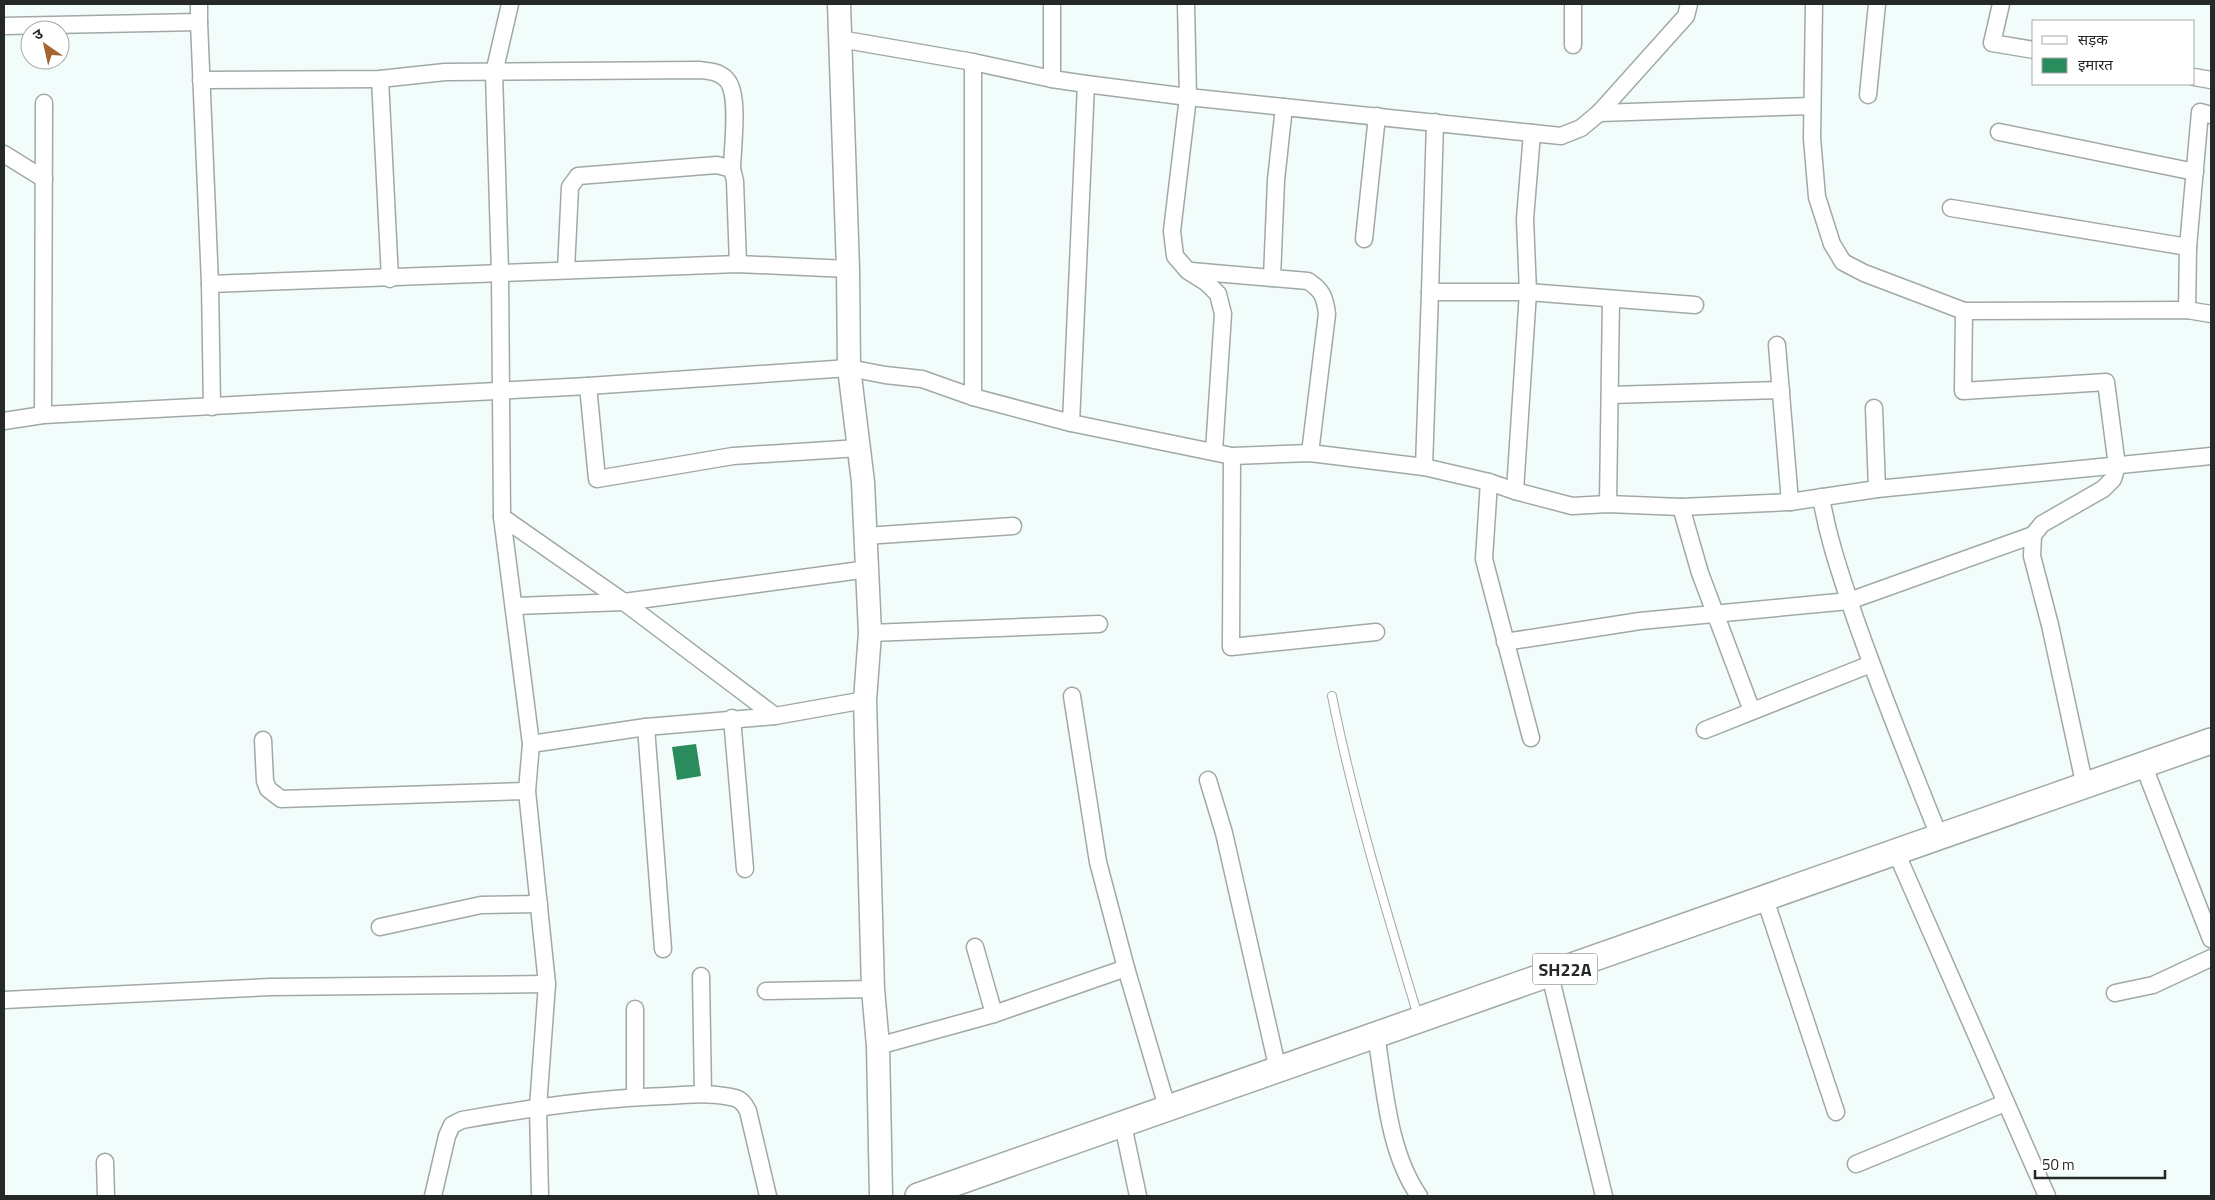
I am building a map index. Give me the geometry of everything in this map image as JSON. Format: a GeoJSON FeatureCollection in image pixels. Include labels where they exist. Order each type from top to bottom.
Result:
{"type":"FeatureCollection","features":[{"type":"Feature","properties":{"kind":"main road","name":"SH22A"},"geometry":{"type":"LineString","coordinates":[[918,1196],[1167,1107],[1550,975],[1940,836],[2085,787],[2143,764],[2211,741]]}},
{"type":"Feature","properties":{"kind":"street"},"geometry":{"type":"LineString","coordinates":[[199,4],[210,284],[212,407]]}},
{"type":"Feature","properties":{"kind":"street"},"geometry":{"type":"LineString","coordinates":[[510,4],[494,73],[500,272],[502,518],[531,744],[527,791],[547,984],[538,1106],[540,1196]]}},
{"type":"Feature","properties":{"kind":"street"},"geometry":{"type":"LineString","coordinates":[[839,4],[848,270],[849,368],[863,482],[868,569],[870,633],[865,700],[873,989],[878,1046],[881,1196]]}},
{"type":"Feature","properties":{"kind":"street"},"geometry":{"type":"LineString","coordinates":[[1052,4],[1052,79]]}},
{"type":"Feature","properties":{"kind":"street"},"geometry":{"type":"LineString","coordinates":[[1186,4],[1188,98],[1172,231],[1175,256],[1188,271],[1207,283],[1218,294],[1223,314],[1214,451]]}},
{"type":"Feature","properties":{"kind":"street"},"geometry":{"type":"LineString","coordinates":[[1573,4],[1573,45]]}},
{"type":"Feature","properties":{"kind":"street"},"geometry":{"type":"LineString","coordinates":[[840,39],[973,62],[1052,79],[1188,98],[1561,136],[1581,128],[1599,112],[1686,16],[1689,4]]}},
{"type":"Feature","properties":{"kind":"street"},"geometry":{"type":"LineString","coordinates":[[1814,4],[1812,138],[1817,197],[1832,244],[1843,262],[1964,311],[2187,310],[2211,314]]}},
{"type":"Feature","properties":{"kind":"street"},"geometry":{"type":"LineString","coordinates":[[1868,95],[1877,4]]}},
{"type":"Feature","properties":{"kind":"street"},"geometry":{"type":"LineString","coordinates":[[2000,4],[1992,43],[2032,50]]}},
{"type":"Feature","properties":{"kind":"street"},"geometry":{"type":"LineString","coordinates":[[4,26],[199,22]]}},
{"type":"Feature","properties":{"kind":"street"},"geometry":{"type":"LineString","coordinates":[[972,397],[973,62]]}},
{"type":"Feature","properties":{"kind":"street"},"geometry":{"type":"LineString","coordinates":[[201,80],[380,79],[445,72],[699,70],[717,72],[732,87],[734,101],[732,169],[735,181],[738,264]]}},
{"type":"Feature","properties":{"kind":"street"},"geometry":{"type":"LineString","coordinates":[[2195,77],[2211,80]]}},
{"type":"Feature","properties":{"kind":"street"},"geometry":{"type":"LineString","coordinates":[[380,79],[390,279]]}},
{"type":"Feature","properties":{"kind":"street"},"geometry":{"type":"LineString","coordinates":[[1071,423],[1086,84]]}},
{"type":"Feature","properties":{"kind":"street"},"geometry":{"type":"LineString","coordinates":[[43,415],[44,103]]}},
{"type":"Feature","properties":{"kind":"street"},"geometry":{"type":"LineString","coordinates":[[1599,112],[1812,106]]}},
{"type":"Feature","properties":{"kind":"street"},"geometry":{"type":"LineString","coordinates":[[1272,278],[1276,180],[1284,107]]}},
{"type":"Feature","properties":{"kind":"street"},"geometry":{"type":"LineString","coordinates":[[2187,310],[2188,247],[2200,112],[2211,115]]}},
{"type":"Feature","properties":{"kind":"street"},"geometry":{"type":"LineString","coordinates":[[1364,239],[1377,116]]}},
{"type":"Feature","properties":{"kind":"street"},"geometry":{"type":"LineString","coordinates":[[1424,467],[1435,122]]}},
{"type":"Feature","properties":{"kind":"street"},"geometry":{"type":"LineString","coordinates":[[1515,491],[1528,292],[1525,219],[1532,132]]}},
{"type":"Feature","properties":{"kind":"street"},"geometry":{"type":"LineString","coordinates":[[1999,132],[2195,172]]}},
{"type":"Feature","properties":{"kind":"street"},"geometry":{"type":"LineString","coordinates":[[4,154],[44,180]]}},
{"type":"Feature","properties":{"kind":"street"},"geometry":{"type":"LineString","coordinates":[[566,270],[570,187],[578,176],[717,166],[732,169]]}},
{"type":"Feature","properties":{"kind":"street"},"geometry":{"type":"LineString","coordinates":[[1951,208],[2188,247]]}},
{"type":"Feature","properties":{"kind":"street"},"geometry":{"type":"LineString","coordinates":[[210,284],[390,279],[500,272],[738,264],[848,270]]}},
{"type":"Feature","properties":{"kind":"street"},"geometry":{"type":"LineString","coordinates":[[1188,271],[1308,281],[1318,288],[1325,297],[1326,314],[1310,453]]}},
{"type":"Feature","properties":{"kind":"street"},"geometry":{"type":"LineString","coordinates":[[1430,292],[1528,292],[1695,306]]}},
{"type":"Feature","properties":{"kind":"street"},"geometry":{"type":"LineString","coordinates":[[1608,504],[1611,299]]}},
{"type":"Feature","properties":{"kind":"street"},"geometry":{"type":"LineString","coordinates":[[1505,642],[1640,621],[1849,600],[2033,535],[2042,524],[2103,489],[2113,479],[2117,466],[2106,382],[1963,391],[1964,311]]}},
{"type":"Feature","properties":{"kind":"street"},"geometry":{"type":"LineString","coordinates":[[1778,345],[1790,502]]}},
{"type":"Feature","properties":{"kind":"street"},"geometry":{"type":"LineString","coordinates":[[4,421],[43,415],[588,386],[849,368],[885,375],[922,379],[972,397],[1071,423],[1232,456],[1310,453],[1424,467],[1490,482],[1515,491],[1572,506],[1608,504],[1681,507],[1790,502],[1877,489],[2211,456]]}},
{"type":"Feature","properties":{"kind":"street"},"geometry":{"type":"LineString","coordinates":[[588,386],[597,479],[734,456],[859,448]]}},
{"type":"Feature","properties":{"kind":"street"},"geometry":{"type":"LineString","coordinates":[[1610,395],[1781,390]]}},
{"type":"Feature","properties":{"kind":"street"},"geometry":{"type":"LineString","coordinates":[[1874,408],[1877,489]]}},
{"type":"Feature","properties":{"kind":"street"},"geometry":{"type":"LineString","coordinates":[[1232,456],[1231,647],[1376,632]]}},
{"type":"Feature","properties":{"kind":"street"},"geometry":{"type":"LineString","coordinates":[[1490,482],[1484,559],[1531,738]]}},
{"type":"Feature","properties":{"kind":"street"},"geometry":{"type":"LineString","coordinates":[[1821,497],[1826,531],[1871,664],[1940,836]]}},
{"type":"Feature","properties":{"kind":"street"},"geometry":{"type":"LineString","coordinates":[[1681,507],[1700,573],[1752,711]]}},
{"type":"Feature","properties":{"kind":"street"},"geometry":{"type":"LineString","coordinates":[[502,518],[624,602],[775,716]]}},
{"type":"Feature","properties":{"kind":"street"},"geometry":{"type":"LineString","coordinates":[[865,536],[1012,526]]}},
{"type":"Feature","properties":{"kind":"street"},"geometry":{"type":"LineString","coordinates":[[2033,535],[2032,556],[2050,625],[2085,787]]}},
{"type":"Feature","properties":{"kind":"street"},"geometry":{"type":"LineString","coordinates":[[514,606],[624,602],[868,569]]}},
{"type":"Feature","properties":{"kind":"street"},"geometry":{"type":"LineString","coordinates":[[870,633],[1099,624]]}},
{"type":"Feature","properties":{"kind":"street"},"geometry":{"type":"LineString","coordinates":[[1705,730],[1871,664]]}},
{"type":"Feature","properties":{"kind":"street"},"geometry":{"type":"LineString","coordinates":[[1072,696],[1098,862],[1126,968],[1167,1107]]}},
{"type":"Feature","properties":{"kind":"street"},"geometry":{"type":"LineString","coordinates":[[531,744],[646,726],[775,716],[865,700]]}},
{"type":"Feature","properties":{"kind":"street"},"geometry":{"type":"LineString","coordinates":[[732,718],[745,869]]}},
{"type":"Feature","properties":{"kind":"street"},"geometry":{"type":"LineString","coordinates":[[646,726],[663,949]]}},
{"type":"Feature","properties":{"kind":"street"},"geometry":{"type":"LineString","coordinates":[[263,740],[265,781],[268,790],[281,798],[527,791]]}},
{"type":"Feature","properties":{"kind":"street"},"geometry":{"type":"LineString","coordinates":[[2143,764],[2211,939]]}},
{"type":"Feature","properties":{"kind":"street"},"geometry":{"type":"LineString","coordinates":[[1208,780],[1224,832],[1278,1070]]}},
{"type":"Feature","properties":{"kind":"street"},"geometry":{"type":"LineString","coordinates":[[1896,852],[2047,1196]]}},
{"type":"Feature","properties":{"kind":"street"},"geometry":{"type":"LineString","coordinates":[[1765,899],[1836,1112]]}},
{"type":"Feature","properties":{"kind":"street"},"geometry":{"type":"LineString","coordinates":[[380,927],[481,905],[539,904]]}},
{"type":"Feature","properties":{"kind":"street"},"geometry":{"type":"LineString","coordinates":[[974,947],[994,1014]]}},
{"type":"Feature","properties":{"kind":"street"},"geometry":{"type":"LineString","coordinates":[[2115,993],[2153,985],[2211,958]]}},
{"type":"Feature","properties":{"kind":"street"},"geometry":{"type":"LineString","coordinates":[[878,1046],[994,1014],[1126,968]]}},
{"type":"Feature","properties":{"kind":"street"},"geometry":{"type":"LineString","coordinates":[[1550,975],[1604,1196]]}},
{"type":"Feature","properties":{"kind":"street"},"geometry":{"type":"LineString","coordinates":[[701,976],[703,1094]]}},
{"type":"Feature","properties":{"kind":"street"},"geometry":{"type":"LineString","coordinates":[[4,1000],[271,987],[547,984]]}},
{"type":"Feature","properties":{"kind":"street"},"geometry":{"type":"LineString","coordinates":[[766,991],[873,989]]}},
{"type":"Feature","properties":{"kind":"street"},"geometry":{"type":"LineString","coordinates":[[635,1008],[635,1097]]}},
{"type":"Feature","properties":{"kind":"street"},"geometry":{"type":"LineString","coordinates":[[1376,1036],[1392,1133],[1407,1179],[1419,1196]]}},
{"type":"Feature","properties":{"kind":"street"},"geometry":{"type":"LineString","coordinates":[[433,1196],[447,1136],[452,1125],[462,1120],[538,1106],[635,1097],[703,1094],[735,1098],[743,1102],[748,1111],[768,1196]]}},
{"type":"Feature","properties":{"kind":"street"},"geometry":{"type":"LineString","coordinates":[[1856,1164],[2005,1102]]}},
{"type":"Feature","properties":{"kind":"street"},"geometry":{"type":"LineString","coordinates":[[1122,1124],[1138,1196]]}},
{"type":"Feature","properties":{"kind":"street"},"geometry":{"type":"LineString","coordinates":[[105,1162],[106,1196]]}},
{"type":"Feature","properties":{"kind":"lane"},"geometry":{"type":"LineString","coordinates":[[1332,696],[1345,762],[1372,866],[1420,1020]]}},
{"type":"Feature","properties":{"kind":"building"},"geometry":{"type":"Polygon","coordinates":[[[696,744],[701,776],[677,780],[672,747],[696,744]]]}}]}
